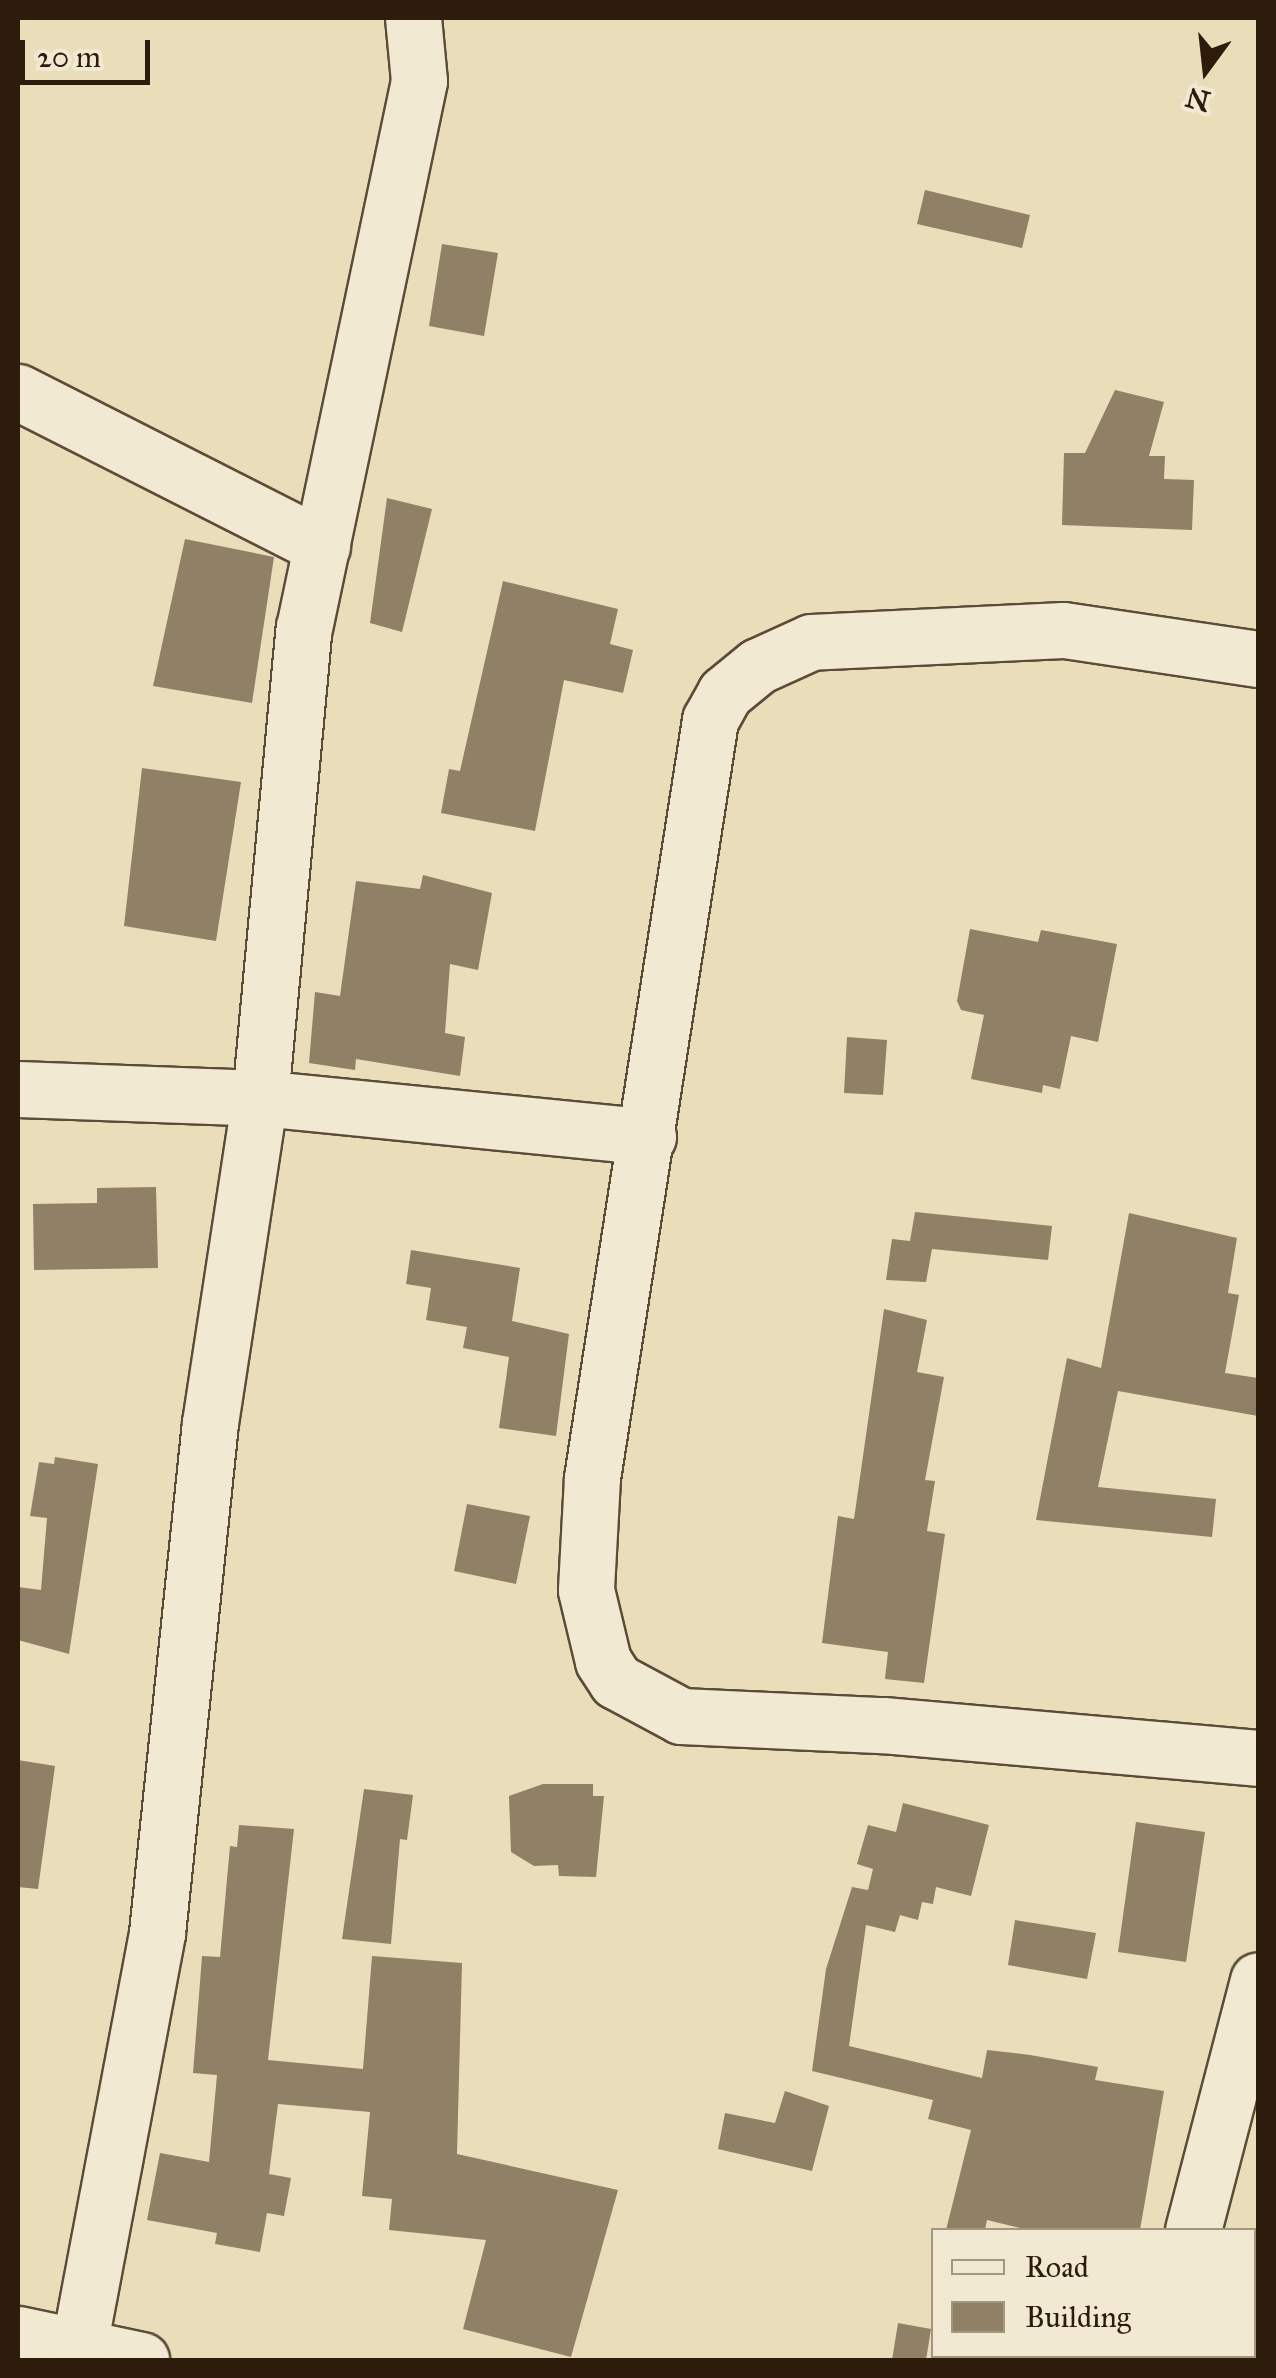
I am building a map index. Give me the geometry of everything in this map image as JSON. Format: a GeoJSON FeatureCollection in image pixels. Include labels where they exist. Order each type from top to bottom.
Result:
{"type":"FeatureCollection","features":[{"type":"Feature","properties":{"kind":"street"},"geometry":{"type":"LineString","coordinates":[[79,2346],[157,1933],[210,1423],[260,1098],[282,799],[322,546],[418,81],[413,18]]}},
{"type":"Feature","properties":{"kind":"street"},"geometry":{"type":"LineString","coordinates":[[18,392],[322,546]]}},
{"type":"Feature","properties":{"kind":"street"},"geometry":{"type":"LineString","coordinates":[[1258,659],[1063,630],[811,642],[758,666],[725,693],[710,720],[592,1478],[586,1590],[603,1661],[616,1681],[681,1716],[883,1725],[1258,1758]]}},
{"type":"Feature","properties":{"kind":"street"},"geometry":{"type":"LineString","coordinates":[[18,1089],[260,1098],[648,1137]]}},
{"type":"Feature","properties":{"kind":"street"},"geometry":{"type":"LineString","coordinates":[[1194,2228],[1258,1980]]}},
{"type":"Feature","properties":{"kind":"street"},"geometry":{"type":"LineString","coordinates":[[18,2334],[141,2360]]}},
{"type":"Feature","properties":{"kind":"building"},"geometry":{"type":"Polygon","coordinates":[[[925,190],[1030,215],[1022,248],[917,224],[925,190]]]}},
{"type":"Feature","properties":{"kind":"building"},"geometry":{"type":"Polygon","coordinates":[[[442,244],[498,253],[484,336],[429,326],[442,244]]]}},
{"type":"Feature","properties":{"kind":"building"},"geometry":{"type":"Polygon","coordinates":[[[1115,390],[1164,402],[1149,456],[1165,456],[1164,479],[1194,480],[1192,530],[1062,525],[1064,453],[1085,453],[1115,390]]]}},
{"type":"Feature","properties":{"kind":"building"},"geometry":{"type":"Polygon","coordinates":[[[387,498],[432,509],[402,632],[370,623],[387,498]]]}},
{"type":"Feature","properties":{"kind":"building"},"geometry":{"type":"Polygon","coordinates":[[[185,539],[274,557],[252,703],[153,686],[185,539]]]}},
{"type":"Feature","properties":{"kind":"building"},"geometry":{"type":"Polygon","coordinates":[[[503,581],[618,609],[610,644],[633,650],[623,693],[564,680],[535,831],[441,813],[449,769],[460,771],[503,581]]]}},
{"type":"Feature","properties":{"kind":"building"},"geometry":{"type":"Polygon","coordinates":[[[142,768],[241,782],[216,941],[124,926],[142,768]]]}},
{"type":"Feature","properties":{"kind":"building"},"geometry":{"type":"Polygon","coordinates":[[[423,875],[492,893],[478,970],[450,964],[445,1033],[465,1037],[460,1076],[356,1059],[355,1070],[309,1063],[315,992],[340,996],[356,881],[420,889],[423,875]]]}},
{"type":"Feature","properties":{"kind":"building"},"geometry":{"type":"Polygon","coordinates":[[[970,929],[1038,942],[1041,930],[1117,944],[1098,1042],[1071,1036],[1060,1089],[1043,1085],[1042,1093],[971,1079],[984,1015],[961,1010],[957,1001],[970,929]]]}},
{"type":"Feature","properties":{"kind":"building"},"geometry":{"type":"Polygon","coordinates":[[[847,1037],[887,1040],[883,1095],[844,1093],[847,1037]]]}},
{"type":"Feature","properties":{"kind":"building"},"geometry":{"type":"Polygon","coordinates":[[[156,1187],[158,1268],[34,1270],[33,1204],[97,1203],[97,1188],[156,1187]]]}},
{"type":"Feature","properties":{"kind":"building"},"geometry":{"type":"Polygon","coordinates":[[[915,1212],[1052,1226],[1048,1260],[932,1249],[926,1282],[886,1280],[892,1239],[910,1241],[915,1212]]]}},
{"type":"Feature","properties":{"kind":"building"},"geometry":{"type":"Polygon","coordinates":[[[1129,1213],[1237,1238],[1228,1293],[1239,1295],[1225,1373],[1258,1378],[1258,1416],[1118,1391],[1098,1487],[1216,1499],[1212,1537],[1036,1520],[1067,1358],[1101,1368],[1129,1213]]]}},
{"type":"Feature","properties":{"kind":"building"},"geometry":{"type":"Polygon","coordinates":[[[411,1250],[520,1268],[512,1321],[569,1334],[556,1436],[499,1428],[509,1357],[463,1348],[467,1327],[426,1320],[431,1288],[406,1284],[411,1250]]]}},
{"type":"Feature","properties":{"kind":"building"},"geometry":{"type":"Polygon","coordinates":[[[884,1309],[927,1320],[917,1372],[944,1377],[925,1480],[935,1481],[927,1531],[945,1534],[924,1683],[885,1679],[888,1652],[822,1643],[838,1516],[854,1519],[884,1309]]]}},
{"type":"Feature","properties":{"kind":"building"},"geometry":{"type":"Polygon","coordinates":[[[55,1457],[98,1464],[69,1654],[18,1640],[18,1587],[41,1590],[47,1518],[30,1516],[39,1462],[54,1464],[55,1457]]]}},
{"type":"Feature","properties":{"kind":"building"},"geometry":{"type":"Polygon","coordinates":[[[467,1504],[530,1516],[516,1584],[454,1571],[467,1504]]]}},
{"type":"Feature","properties":{"kind":"building"},"geometry":{"type":"Polygon","coordinates":[[[18,1760],[55,1766],[38,1889],[18,1887],[18,1760]]]}},
{"type":"Feature","properties":{"kind":"building"},"geometry":{"type":"Polygon","coordinates":[[[543,1784],[593,1784],[593,1796],[604,1796],[596,1877],[559,1876],[558,1865],[534,1866],[511,1852],[509,1796],[543,1784]]]}},
{"type":"Feature","properties":{"kind":"building"},"geometry":{"type":"Polygon","coordinates":[[[364,1789],[413,1795],[407,1840],[400,1839],[391,1944],[342,1939],[364,1789]]]}},
{"type":"Feature","properties":{"kind":"building"},"geometry":{"type":"Polygon","coordinates":[[[903,1803],[989,1825],[971,1896],[936,1887],[933,1904],[922,1902],[918,1920],[900,1915],[895,1932],[866,1925],[849,2046],[982,2078],[987,2050],[1030,2055],[1098,2067],[1095,2080],[1164,2091],[1140,2228],[1021,2228],[987,2220],[985,2228],[946,2228],[971,2130],[928,2119],[933,2100],[812,2071],[826,1969],[852,1887],[868,1890],[873,1869],[857,1864],[868,1825],[896,1832],[903,1803]]]}},
{"type":"Feature","properties":{"kind":"building"},"geometry":{"type":"Polygon","coordinates":[[[1136,1822],[1205,1832],[1186,1962],[1118,1952],[1136,1822]]]}},
{"type":"Feature","properties":{"kind":"building"},"geometry":{"type":"Polygon","coordinates":[[[239,1825],[294,1829],[268,2060],[363,2069],[372,1956],[462,1963],[457,2154],[618,2190],[571,2357],[463,2329],[486,2240],[389,2230],[392,2199],[362,2196],[370,2112],[278,2104],[269,2174],[291,2178],[284,2216],[267,2213],[260,2252],[215,2244],[217,2233],[147,2220],[160,2153],[209,2162],[217,2075],[193,2073],[202,1956],[220,1957],[230,1846],[237,1847],[239,1825]]]}},
{"type":"Feature","properties":{"kind":"building"},"geometry":{"type":"Polygon","coordinates":[[[1015,1920],[1096,1933],[1087,1979],[1008,1965],[1015,1920]]]}},
{"type":"Feature","properties":{"kind":"building"},"geometry":{"type":"Polygon","coordinates":[[[785,2091],[829,2106],[812,2171],[718,2149],[725,2113],[775,2123],[785,2091]]]}},
{"type":"Feature","properties":{"kind":"building"},"geometry":{"type":"Polygon","coordinates":[[[898,2323],[931,2329],[926,2360],[892,2360],[898,2323]]]}}]}
